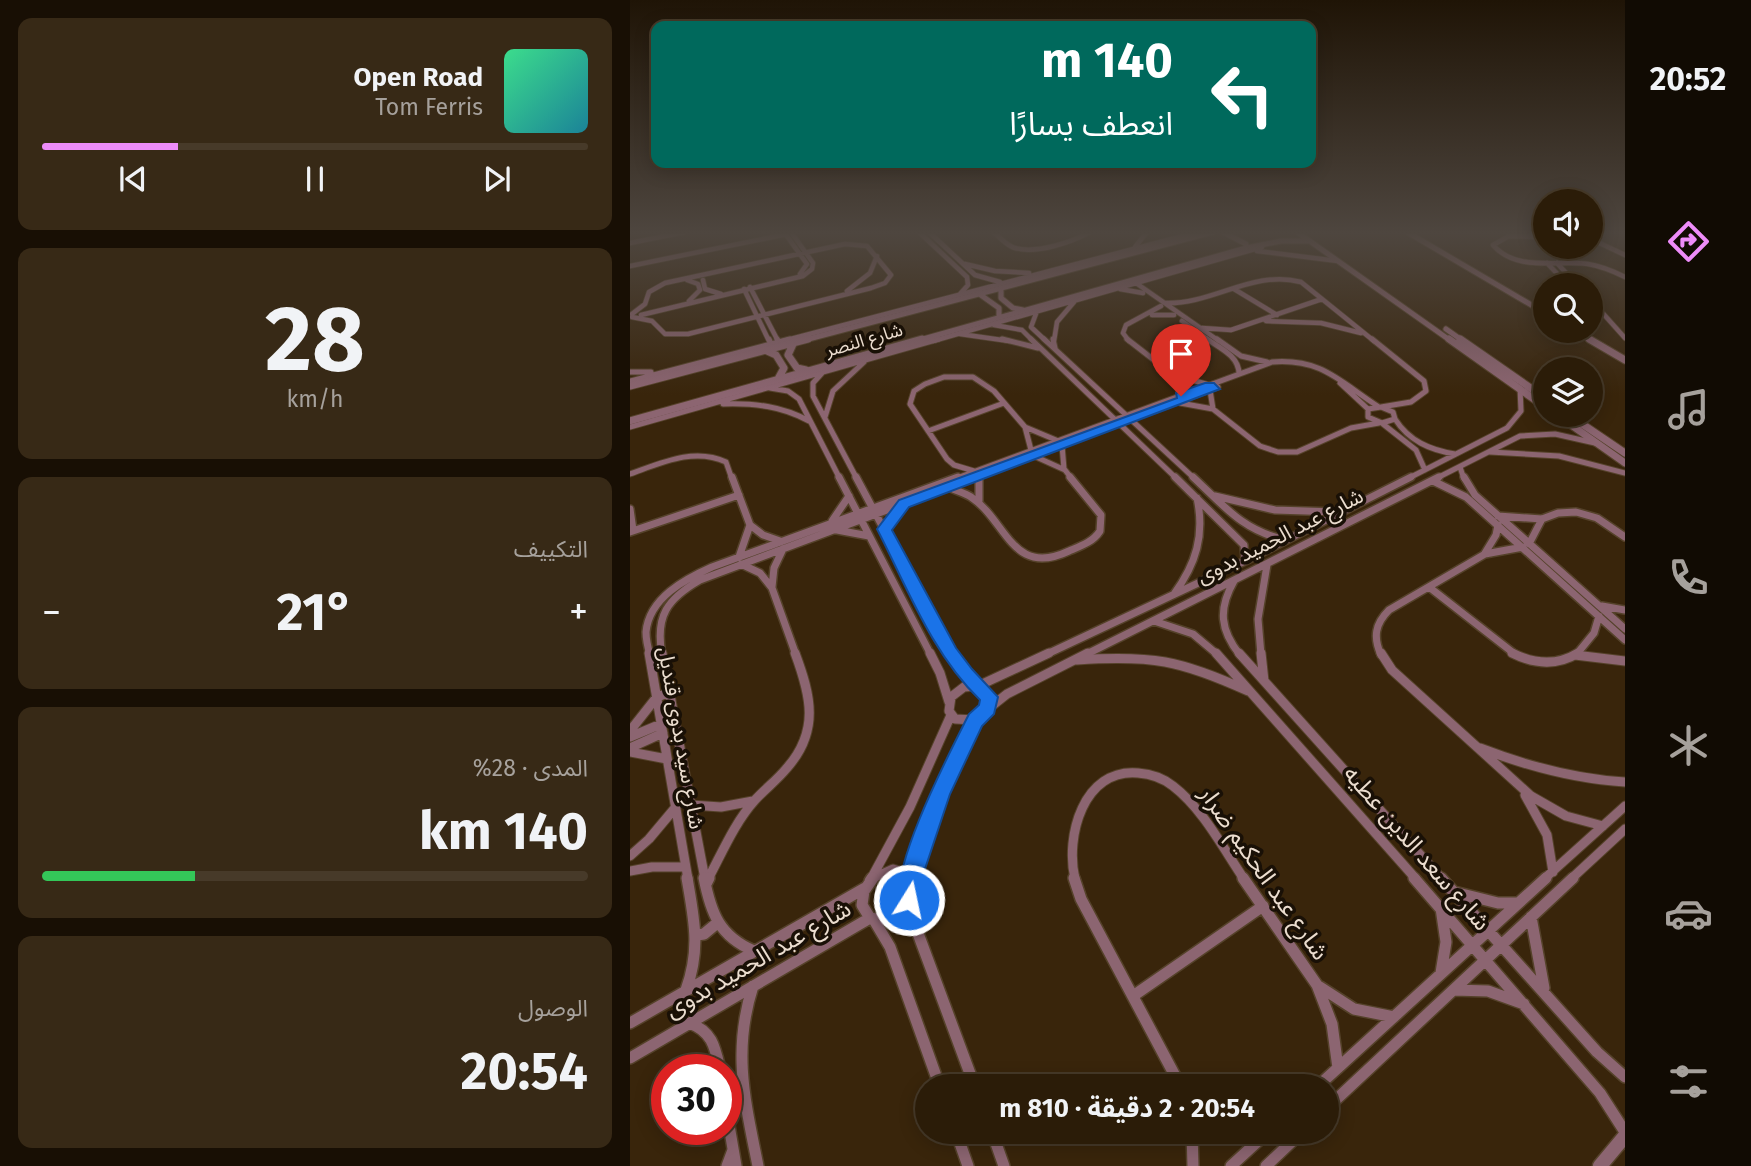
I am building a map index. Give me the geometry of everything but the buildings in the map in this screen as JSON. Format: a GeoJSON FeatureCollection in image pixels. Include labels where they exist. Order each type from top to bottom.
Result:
{"type":"FeatureCollection","features":[{"type":"Feature","properties":{"kind":"street"},"geometry":{"type":"LineString","coordinates":[[647,301],[646,295],[660,286]]}},
{"type":"Feature","properties":{"kind":"street"},"geometry":{"type":"LineString","coordinates":[[631,316],[758,286]]}},
{"type":"Feature","properties":{"kind":"street"},"geometry":{"type":"LineString","coordinates":[[835,297],[852,286]]}},
{"type":"Feature","properties":{"kind":"street"},"geometry":{"type":"LineString","coordinates":[[631,316],[655,323],[661,332],[681,335],[875,286]]}},
{"type":"Feature","properties":{"kind":"street"},"geometry":{"type":"LineString","coordinates":[[957,296],[968,286]]}},
{"type":"Feature","properties":{"kind":"street"},"geometry":{"type":"LineString","coordinates":[[630,383],[996,286]]}},
{"type":"Feature","properties":{"kind":"street","name":"شارع النصر"},"geometry":{"type":"LineString","coordinates":[[630,383],[1007,286]]}},
{"type":"Feature","properties":{"kind":"street","name":"شارع النصر"},"geometry":{"type":"LineString","coordinates":[[630,421],[1116,286]]}},
{"type":"Feature","properties":{"kind":"street"},"geometry":{"type":"LineString","coordinates":[[630,427],[908,345],[1123,286]]}},
{"type":"Feature","properties":{"kind":"street"},"geometry":{"type":"LineString","coordinates":[[1136,286],[1234,358],[1239,366],[1239,374]]}},
{"type":"Feature","properties":{"kind":"street"},"geometry":{"type":"LineString","coordinates":[[1146,293],[1148,286]]}},
{"type":"Feature","properties":{"kind":"street"},"geometry":{"type":"LineString","coordinates":[[1211,388],[1172,374],[1128,341],[1123,333],[1130,322],[1163,305],[1190,303],[1243,286]]}},
{"type":"Feature","properties":{"kind":"street"},"geometry":{"type":"LineString","coordinates":[[1177,402],[1213,409],[1259,446],[1278,452],[1306,449],[1351,428],[1396,418],[1407,404],[1423,395],[1426,386],[1424,381],[1306,286]]}},
{"type":"Feature","properties":{"kind":"street"},"geometry":{"type":"LineString","coordinates":[[1374,286],[1533,398]]}},
{"type":"Feature","properties":{"kind":"street"},"geometry":{"type":"LineString","coordinates":[[1384,286],[1533,390]]}},
{"type":"Feature","properties":{"kind":"street"},"geometry":{"type":"LineString","coordinates":[[1503,286],[1533,302]]}},
{"type":"Feature","properties":{"kind":"street"},"geometry":{"type":"LineString","coordinates":[[1505,286],[1515,293]]}},
{"type":"Feature","properties":{"kind":"street"},"geometry":{"type":"LineString","coordinates":[[689,301],[698,294],[701,287],[722,295],[748,298]]}},
{"type":"Feature","properties":{"kind":"street"},"geometry":{"type":"LineString","coordinates":[[751,288],[779,342]]}},
{"type":"Feature","properties":{"kind":"street"},"geometry":{"type":"LineString","coordinates":[[1001,288],[1001,298],[1013,308],[1024,310]]}},
{"type":"Feature","properties":{"kind":"street"},"geometry":{"type":"LineString","coordinates":[[1116,288],[1146,293]]}},
{"type":"Feature","properties":{"kind":"street"},"geometry":{"type":"LineString","coordinates":[[1234,289],[1276,315]]}},
{"type":"Feature","properties":{"kind":"street"},"geometry":{"type":"LineString","coordinates":[[744,290],[771,344]]}},
{"type":"Feature","properties":{"kind":"street"},"geometry":{"type":"LineString","coordinates":[[977,292],[999,308],[999,317]]}},
{"type":"Feature","properties":{"kind":"street"},"geometry":{"type":"LineString","coordinates":[[655,323],[668,308],[722,295]]}},
{"type":"Feature","properties":{"kind":"street"},"geometry":{"type":"LineString","coordinates":[[1201,328],[1231,330],[1322,299]]}},
{"type":"Feature","properties":{"kind":"street"},"geometry":{"type":"LineString","coordinates":[[1055,349],[1053,340],[1056,322],[1077,300]]}},
{"type":"Feature","properties":{"kind":"street"},"geometry":{"type":"LineString","coordinates":[[647,301],[668,308]]}},
{"type":"Feature","properties":{"kind":"street"},"geometry":{"type":"LineString","coordinates":[[631,316],[647,301]]}},
{"type":"Feature","properties":{"kind":"street"},"geometry":{"type":"LineString","coordinates":[[1177,315],[1190,303]]}},
{"type":"Feature","properties":{"kind":"street"},"geometry":{"type":"LineString","coordinates":[[1410,312],[1418,310]]}},
{"type":"Feature","properties":{"kind":"street"},"geometry":{"type":"LineString","coordinates":[[1031,327],[1037,311]]}},
{"type":"Feature","properties":{"kind":"street"},"geometry":{"type":"LineString","coordinates":[[1603,313],[1625,338]]}},
{"type":"Feature","properties":{"kind":"street"},"geometry":{"type":"LineString","coordinates":[[1148,315],[1177,315],[1241,356],[1272,362],[1301,361],[1321,365],[1380,407],[1390,410],[1399,427],[1415,440],[1434,450],[1456,454]]}},
{"type":"Feature","properties":{"kind":"street"},"geometry":{"type":"LineString","coordinates":[[1424,321],[1431,319]]}},
{"type":"Feature","properties":{"kind":"street"},"geometry":{"type":"LineString","coordinates":[[1256,322],[1290,320],[1321,323],[1369,335]]}},
{"type":"Feature","properties":{"kind":"street"},"geometry":{"type":"LineString","coordinates":[[989,324],[1022,330],[1031,327]]}},
{"type":"Feature","properties":{"kind":"street"},"geometry":{"type":"LineString","coordinates":[[1031,327],[1253,530],[1287,540]]}},
{"type":"Feature","properties":{"kind":"street"},"geometry":{"type":"LineString","coordinates":[[1022,330],[1239,538],[1245,561]]}},
{"type":"Feature","properties":{"kind":"street"},"geometry":{"type":"LineString","coordinates":[[1221,342],[1231,330]]}},
{"type":"Feature","properties":{"kind":"street"},"geometry":{"type":"LineString","coordinates":[[956,334],[1002,339],[1043,350]]}},
{"type":"Feature","properties":{"kind":"street"},"geometry":{"type":"LineString","coordinates":[[1603,341],[1625,353]]}},
{"type":"Feature","properties":{"kind":"street"},"geometry":{"type":"LineString","coordinates":[[794,342],[788,355],[797,368],[808,370]]}},
{"type":"Feature","properties":{"kind":"street"},"geometry":{"type":"LineString","coordinates":[[1596,343],[1625,360]]}},
{"type":"Feature","properties":{"kind":"street"},"geometry":{"type":"LineString","coordinates":[[765,350],[776,355],[784,368],[782,376],[777,380]]}},
{"type":"Feature","properties":{"kind":"street"},"geometry":{"type":"LineString","coordinates":[[1234,358],[1241,356]]}},
{"type":"Feature","properties":{"kind":"street"},"geometry":{"type":"LineString","coordinates":[[824,418],[827,401],[836,385],[867,359]]}},
{"type":"Feature","properties":{"kind":"street"},"geometry":{"type":"LineString","coordinates":[[874,511],[1181,396],[1211,388],[1272,362]]}},
{"type":"Feature","properties":{"kind":"street"},"geometry":{"type":"LineString","coordinates":[[1129,417],[1272,367],[1300,364],[1327,373],[1367,412],[1416,450],[1425,470]]}},
{"type":"Feature","properties":{"kind":"street"},"geometry":{"type":"LineString","coordinates":[[766,388],[804,392],[825,370]]}},
{"type":"Feature","properties":{"kind":"street"},"geometry":{"type":"LineString","coordinates":[[630,372],[669,371]]}},
{"type":"Feature","properties":{"kind":"street"},"geometry":{"type":"LineString","coordinates":[[1172,374],[1181,396]]}},
{"type":"Feature","properties":{"kind":"street"},"geometry":{"type":"LineString","coordinates":[[977,473],[954,465],[947,459],[909,404],[909,399],[916,390],[927,383],[958,375],[976,377],[989,384],[1025,427],[1032,453]]}},
{"type":"Feature","properties":{"kind":"street"},"geometry":{"type":"LineString","coordinates":[[1211,388],[1213,409]]}},
{"type":"Feature","properties":{"kind":"street"},"geometry":{"type":"LineString","coordinates":[[1507,428],[1516,422],[1522,409],[1520,388]]}},
{"type":"Feature","properties":{"kind":"street"},"geometry":{"type":"LineString","coordinates":[[804,392],[824,418],[950,653],[989,697],[988,709],[975,720],[947,776],[904,908],[898,914],[882,921],[872,919]]}},
{"type":"Feature","properties":{"kind":"street"},"geometry":{"type":"LineString","coordinates":[[804,392],[810,421],[940,673],[951,715],[961,721],[975,720]]}},
{"type":"Feature","properties":{"kind":"street"},"geometry":{"type":"LineString","coordinates":[[928,430],[1004,403]]}},
{"type":"Feature","properties":{"kind":"street"},"geometry":{"type":"LineString","coordinates":[[1351,428],[1367,412],[1380,407],[1407,404]]}},
{"type":"Feature","properties":{"kind":"street"},"geometry":{"type":"LineString","coordinates":[[708,405],[767,405],[791,411],[810,421]]}},
{"type":"Feature","properties":{"kind":"street"},"geometry":{"type":"LineString","coordinates":[[1025,427],[1060,443]]}},
{"type":"Feature","properties":{"kind":"street"},"geometry":{"type":"LineString","coordinates":[[1574,427],[1625,463]]}},
{"type":"Feature","properties":{"kind":"street"},"geometry":{"type":"LineString","coordinates":[[1587,427],[1625,453]]}},
{"type":"Feature","properties":{"kind":"street"},"geometry":{"type":"LineString","coordinates":[[1507,428],[1517,430],[1520,436]]}},
{"type":"Feature","properties":{"kind":"street","name":"شارع عبد الحميد بدوى"},"geometry":{"type":"LineString","coordinates":[[977,686],[1245,561],[1507,428]]}},
{"type":"Feature","properties":{"kind":"street","name":"شارع عبد الحميد بدوى"},"geometry":{"type":"LineString","coordinates":[[988,709],[1007,694],[1073,660],[1520,436],[1555,434],[1598,444]]}},
{"type":"Feature","properties":{"kind":"street"},"geometry":{"type":"LineString","coordinates":[[874,511],[904,504],[948,484],[967,492],[979,502],[1008,542],[1022,554],[1043,558],[1065,554],[1091,542],[1102,529],[1103,522],[1097,509],[1065,470],[1060,443]]}},
{"type":"Feature","properties":{"kind":"street"},"geometry":{"type":"LineString","coordinates":[[1489,452],[1549,454],[1594,463],[1625,473]]}},
{"type":"Feature","properties":{"kind":"street"},"geometry":{"type":"LineString","coordinates":[[1032,453],[1065,470]]}},
{"type":"Feature","properties":{"kind":"street"},"geometry":{"type":"LineString","coordinates":[[630,474],[691,456],[712,456],[726,462],[750,525],[783,545],[774,568],[772,588]]}},
{"type":"Feature","properties":{"kind":"street"},"geometry":{"type":"LineString","coordinates":[[947,459],[948,484]]}},
{"type":"Feature","properties":{"kind":"street"},"geometry":{"type":"LineString","coordinates":[[1460,467],[1467,486],[1625,640]]}},
{"type":"Feature","properties":{"kind":"street"},"geometry":{"type":"LineString","coordinates":[[977,473],[979,502]]}},
{"type":"Feature","properties":{"kind":"street"},"geometry":{"type":"LineString","coordinates":[[1433,481],[1457,491],[1625,629]]}},
{"type":"Feature","properties":{"kind":"street"},"geometry":{"type":"LineString","coordinates":[[630,509],[632,531],[739,495]]}},
{"type":"Feature","properties":{"kind":"street"},"geometry":{"type":"LineString","coordinates":[[1212,495],[1250,506],[1290,512],[1341,512]]}},
{"type":"Feature","properties":{"kind":"street"},"geometry":{"type":"LineString","coordinates":[[849,496],[831,527],[869,536]]}},
{"type":"Feature","properties":{"kind":"street"},"geometry":{"type":"LineString","coordinates":[[1173,596],[1186,579],[1200,545],[1201,513],[1197,497]]}},
{"type":"Feature","properties":{"kind":"street"},"geometry":{"type":"LineString","coordinates":[[884,529],[904,504]]}},
{"type":"Feature","properties":{"kind":"street","name":"شارع سيد بدوى قنديل"},"geometry":{"type":"LineString","coordinates":[[686,990],[698,935],[646,633],[651,614],[665,596],[685,580],[874,511]]}},
{"type":"Feature","properties":{"kind":"street"},"geometry":{"type":"LineString","coordinates":[[1497,515],[1542,519],[1566,512],[1586,514],[1606,523],[1625,537]]}},
{"type":"Feature","properties":{"kind":"street"},"geometry":{"type":"LineString","coordinates":[[1542,519],[1526,546],[1485,554],[1380,618],[1375,629],[1375,642],[1381,656],[1392,670],[1516,784],[1557,811],[1602,826]]}},
{"type":"Feature","properties":{"kind":"street"},"geometry":{"type":"LineString","coordinates":[[1326,520],[1338,529]]}},
{"type":"Feature","properties":{"kind":"street"},"geometry":{"type":"LineString","coordinates":[[706,885],[728,841],[754,801],[786,770],[799,753],[811,718],[807,689],[772,588],[760,573],[739,561],[750,525]]}},
{"type":"Feature","properties":{"kind":"street"},"geometry":{"type":"LineString","coordinates":[[1485,554],[1496,535],[1498,525]]}},
{"type":"Feature","properties":{"kind":"street","name":"شارع سيد بدوى قنديل"},"geometry":{"type":"LineString","coordinates":[[716,924],[706,885],[659,637],[661,618],[685,589],[739,561]]}},
{"type":"Feature","properties":{"kind":"street"},"geometry":{"type":"LineString","coordinates":[[1264,681],[1258,619],[1267,565]]}},
{"type":"Feature","properties":{"kind":"street","name":"شارع سعد الدين عطيه"},"geometry":{"type":"LineString","coordinates":[[1234,581],[1221,609],[1222,624],[1238,652],[1597,1052],[1625,1077]]}},
{"type":"Feature","properties":{"kind":"street"},"geometry":{"type":"LineString","coordinates":[[1429,587],[1518,657],[1543,664],[1554,664],[1574,654],[1589,641],[1599,616]]}},
{"type":"Feature","properties":{"kind":"street"},"geometry":{"type":"LineString","coordinates":[[1597,604],[1625,610]]}},
{"type":"Feature","properties":{"kind":"street","name":"شارع سعد الدين عطيه"},"geometry":{"type":"LineString","coordinates":[[1154,621],[1193,632],[1224,661],[1526,1004],[1600,1093],[1625,1134]]}},
{"type":"Feature","properties":{"kind":"street"},"geometry":{"type":"LineString","coordinates":[[1224,661],[1238,652]]}},
{"type":"Feature","properties":{"kind":"street"},"geometry":{"type":"LineString","coordinates":[[1574,654],[1625,661]]}},
{"type":"Feature","properties":{"kind":"street"},"geometry":{"type":"LineString","coordinates":[[1073,660],[1128,658],[1179,663],[1204,670],[1251,692]]}},
{"type":"Feature","properties":{"kind":"street"},"geometry":{"type":"LineString","coordinates":[[949,702],[959,689],[977,686]]}},
{"type":"Feature","properties":{"kind":"street"},"geometry":{"type":"LineString","coordinates":[[630,731],[656,698],[669,692]]}},
{"type":"Feature","properties":{"kind":"street","name":"شارع عبد الحميد بدوى"},"geometry":{"type":"LineString","coordinates":[[630,1023],[867,884],[909,807],[951,715]]}},
{"type":"Feature","properties":{"kind":"street"},"geometry":{"type":"LineString","coordinates":[[630,737],[662,729]]}},
{"type":"Feature","properties":{"kind":"street"},"geometry":{"type":"LineString","coordinates":[[630,750],[662,729]]}},
{"type":"Feature","properties":{"kind":"street"},"geometry":{"type":"LineString","coordinates":[[1475,746],[1546,771],[1625,782]]}},
{"type":"Feature","properties":{"kind":"street"},"geometry":{"type":"LineString","coordinates":[[630,750],[667,759]]}},
{"type":"Feature","properties":{"kind":"street","name":"شارع عبد الحكيم ضرار"},"geometry":{"type":"LineString","coordinates":[[1174,1074],[1081,899],[1071,858],[1077,819],[1085,802],[1105,781],[1131,770],[1149,772],[1166,779],[1180,790],[1263,906],[1317,985],[1332,1024],[1338,1068]]}},
{"type":"Feature","properties":{"kind":"street"},"geometry":{"type":"LineString","coordinates":[[1516,784],[1539,817],[1547,835],[1553,872]]}},
{"type":"Feature","properties":{"kind":"street"},"geometry":{"type":"LineString","coordinates":[[691,805],[721,807],[754,801]]}},
{"type":"Feature","properties":{"kind":"street"},"geometry":{"type":"LineString","coordinates":[[1331,1074],[1625,806]]}},
{"type":"Feature","properties":{"kind":"street"},"geometry":{"type":"LineString","coordinates":[[630,856],[676,808]]}},
{"type":"Feature","properties":{"kind":"street"},"geometry":{"type":"LineString","coordinates":[[1339,1097],[1625,829]]}},
{"type":"Feature","properties":{"kind":"street"},"geometry":{"type":"LineString","coordinates":[[630,871],[652,867],[686,867]]}},
{"type":"Feature","properties":{"kind":"street"},"geometry":{"type":"LineString","coordinates":[[935,1074],[897,963],[862,905],[867,884],[877,874],[893,869],[900,871],[910,886],[916,928],[970,1074]]}},
{"type":"Feature","properties":{"kind":"street"},"geometry":{"type":"LineString","coordinates":[[1454,891],[1498,904],[1518,903]]}},
{"type":"Feature","properties":{"kind":"street"},"geometry":{"type":"LineString","coordinates":[[1133,996],[1263,906]]}},
{"type":"Feature","properties":{"kind":"street"},"geometry":{"type":"LineString","coordinates":[[1440,975],[1446,942],[1441,908]]}},
{"type":"Feature","properties":{"kind":"street"},"geometry":{"type":"LineString","coordinates":[[1531,917],[1545,992]]}},
{"type":"Feature","properties":{"kind":"street","name":"شارع عبد الحميد بدوى"},"geometry":{"type":"LineString","coordinates":[[630,1058],[872,919]]}},
{"type":"Feature","properties":{"kind":"street"},"geometry":{"type":"LineString","coordinates":[[698,935],[704,934],[716,924],[740,945],[754,951]]}},
{"type":"Feature","properties":{"kind":"street","name":"شارع عبد الحكيم ضرار"},"geometry":{"type":"LineString","coordinates":[[1317,985],[1334,1000],[1354,1010],[1374,1016],[1394,1017]]}},
{"type":"Feature","properties":{"kind":"street"},"geometry":{"type":"LineString","coordinates":[[753,986],[745,1004],[738,1043],[738,1062],[758,1166]]}},
{"type":"Feature","properties":{"kind":"street"},"geometry":{"type":"LineString","coordinates":[[1453,990],[1488,991],[1526,1004]]}},
{"type":"Feature","properties":{"kind":"street"},"geometry":{"type":"LineString","coordinates":[[689,1023],[704,1027],[713,1037],[716,1054]]}},
{"type":"Feature","properties":{"kind":"street"},"geometry":{"type":"LineString","coordinates":[[1600,1166],[1625,1134]]}},
{"type":"Feature","properties":{"kind":"street"},"geometry":{"type":"LineString","coordinates":[[960,1144],[968,1166]]}},
{"type":"Feature","properties":{"kind":"street"},"geometry":{"type":"LineString","coordinates":[[996,1144],[1004,1166]]}},
{"type":"Feature","properties":{"kind":"street"},"geometry":{"type":"LineString","coordinates":[[1192,1144],[1193,1166]]}},
{"type":"Feature","properties":{"kind":"street"},"geometry":{"type":"LineString","coordinates":[[1231,1166],[1254,1144]]}},
{"type":"Feature","properties":{"kind":"street"},"geometry":{"type":"LineString","coordinates":[[1266,1166],[1289,1144]]}},
{"type":"Feature","properties":{"kind":"street"},"geometry":{"type":"LineString","coordinates":[[733,1145],[736,1166]]}},
{"type":"Feature","properties":{"kind":"street"},"geometry":{"type":"LineString","coordinates":[[727,1166],[734,1150]]}},
{"type":"Feature","properties":{"kind":"route"},"geometry":{"type":"LineString","coordinates":[[909,900],[910,881],[940,792],[975,720],[988,709],[989,697],[966,675],[950,653],[884,529],[904,504],[1214,389],[1209,385],[1181,396]]}}]}
